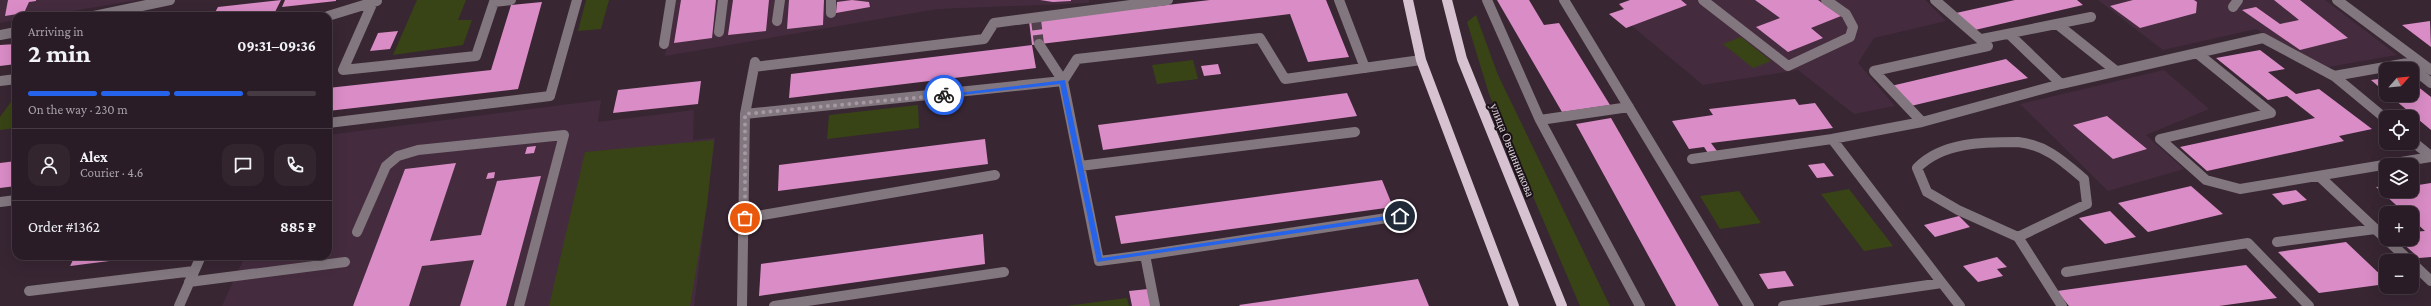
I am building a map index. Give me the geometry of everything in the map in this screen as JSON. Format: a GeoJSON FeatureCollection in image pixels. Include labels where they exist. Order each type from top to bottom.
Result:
{"type":"FeatureCollection","features":[{"type":"Feature","properties":{"kind":"main road"},"geometry":{"type":"LineString","coordinates":[[1408,0],[1421,60],[1514,306]]}},
{"type":"Feature","properties":{"kind":"main road","name":"улица Овчинникова"},"geometry":{"type":"LineString","coordinates":[[1446,0],[1462,59],[1562,306]]}},
{"type":"Feature","properties":{"kind":"street"},"geometry":{"type":"LineString","coordinates":[[113,12],[170,0]]}},
{"type":"Feature","properties":{"kind":"street"},"geometry":{"type":"LineString","coordinates":[[376,1],[343,70],[476,56],[494,2],[511,0]]}},
{"type":"Feature","properties":{"kind":"street"},"geometry":{"type":"LineString","coordinates":[[332,123],[550,96],[577,0]]}},
{"type":"Feature","properties":{"kind":"street"},"geometry":{"type":"LineString","coordinates":[[664,44],[671,0]]}},
{"type":"Feature","properties":{"kind":"street"},"geometry":{"type":"LineString","coordinates":[[719,32],[724,0]]}},
{"type":"Feature","properties":{"kind":"street"},"geometry":{"type":"LineString","coordinates":[[777,21],[780,0]]}},
{"type":"Feature","properties":{"kind":"street"},"geometry":{"type":"LineString","coordinates":[[830,13],[831,0]]}},
{"type":"Feature","properties":{"kind":"street"},"geometry":{"type":"LineString","coordinates":[[742,306],[745,218],[745,114],[755,63],[984,39],[994,23],[1036,19],[1168,0]]}},
{"type":"Feature","properties":{"kind":"street"},"geometry":{"type":"LineString","coordinates":[[1339,0],[1365,68]]}},
{"type":"Feature","properties":{"kind":"street"},"geometry":{"type":"LineString","coordinates":[[1487,0],[1540,120],[1640,306]]}},
{"type":"Feature","properties":{"kind":"street"},"geometry":{"type":"LineString","coordinates":[[1564,0],[1749,306]]}},
{"type":"Feature","properties":{"kind":"street"},"geometry":{"type":"LineString","coordinates":[[1703,0],[1788,66],[1850,37],[1853,27],[1846,14],[1826,0]]}},
{"type":"Feature","properties":{"kind":"street"},"geometry":{"type":"LineString","coordinates":[[1922,122],[1874,71],[1988,46],[1982,39],[1935,0]]}},
{"type":"Feature","properties":{"kind":"street"},"geometry":{"type":"LineString","coordinates":[[2337,0],[2431,70]]}},
{"type":"Feature","properties":{"kind":"street"},"geometry":{"type":"LineString","coordinates":[[332,15],[376,1]]}},
{"type":"Feature","properties":{"kind":"street"},"geometry":{"type":"LineString","coordinates":[[1982,39],[2091,16]]}},
{"type":"Feature","properties":{"kind":"street"},"geometry":{"type":"LineString","coordinates":[[2057,24],[2116,71]]}},
{"type":"Feature","properties":{"kind":"street"},"geometry":{"type":"LineString","coordinates":[[0,35],[12,33]]}},
{"type":"Feature","properties":{"kind":"street"},"geometry":{"type":"LineString","coordinates":[[2009,34],[2061,84]]}},
{"type":"Feature","properties":{"kind":"street"},"geometry":{"type":"LineString","coordinates":[[1063,81],[1077,59],[1260,38],[1285,79],[1421,60]]}},
{"type":"Feature","properties":{"kind":"street"},"geometry":{"type":"LineString","coordinates":[[1692,159],[1832,139],[1922,122],[2061,84],[2263,38],[2334,76],[2379,113]]}},
{"type":"Feature","properties":{"kind":"street"},"geometry":{"type":"LineString","coordinates":[[1039,44],[1063,81],[1099,261],[1400,216]]}},
{"type":"Feature","properties":{"kind":"street"},"geometry":{"type":"LineString","coordinates":[[2197,53],[2272,113],[2160,140],[2206,180],[2240,190],[2431,157]]}},
{"type":"Feature","properties":{"kind":"street"},"geometry":{"type":"LineString","coordinates":[[2415,62],[2419,61]]}},
{"type":"Feature","properties":{"kind":"street"},"geometry":{"type":"LineString","coordinates":[[2334,76],[2379,69]]}},
{"type":"Feature","properties":{"kind":"street"},"geometry":{"type":"LineString","coordinates":[[2419,74],[2431,83]]}},
{"type":"Feature","properties":{"kind":"street"},"geometry":{"type":"LineString","coordinates":[[0,81],[12,80]]}},
{"type":"Feature","properties":{"kind":"street"},"geometry":{"type":"LineString","coordinates":[[745,114],[1063,81]]}},
{"type":"Feature","properties":{"kind":"street"},"geometry":{"type":"LineString","coordinates":[[1540,120],[1629,107]]}},
{"type":"Feature","properties":{"kind":"street"},"geometry":{"type":"LineString","coordinates":[[1080,166],[1355,132]]}},
{"type":"Feature","properties":{"kind":"street"},"geometry":{"type":"LineString","coordinates":[[357,232],[386,166],[398,156],[418,150],[564,135],[519,306]]}},
{"type":"Feature","properties":{"kind":"street"},"geometry":{"type":"LineString","coordinates":[[1832,139],[1960,306]]}},
{"type":"Feature","properties":{"kind":"street"},"geometry":{"type":"LineString","coordinates":[[2018,237],[2087,204],[2084,179],[2039,145],[2002,142],[1950,149],[1930,155],[1917,168],[1927,192],[1958,210],[2018,237],[2062,306]]}},
{"type":"Feature","properties":{"kind":"street"},"geometry":{"type":"LineString","coordinates":[[2419,147],[2431,157]]}},
{"type":"Feature","properties":{"kind":"street"},"geometry":{"type":"LineString","coordinates":[[745,218],[995,175]]}},
{"type":"Feature","properties":{"kind":"street"},"geometry":{"type":"LineString","coordinates":[[2319,176],[2379,233]]}},
{"type":"Feature","properties":{"kind":"street"},"geometry":{"type":"LineString","coordinates":[[0,202],[12,200]]}},
{"type":"Feature","properties":{"kind":"street"},"geometry":{"type":"LineString","coordinates":[[2277,242],[2375,229]]}},
{"type":"Feature","properties":{"kind":"street"},"geometry":{"type":"LineString","coordinates":[[2066,272],[2248,243],[2309,306]]}},
{"type":"Feature","properties":{"kind":"street"},"geometry":{"type":"LineString","coordinates":[[2394,246],[2402,254]]}},
{"type":"Feature","properties":{"kind":"street"},"geometry":{"type":"LineString","coordinates":[[1145,254],[1155,306]]}},
{"type":"Feature","properties":{"kind":"street"},"geometry":{"type":"LineString","coordinates":[[179,306],[199,260]]}},
{"type":"Feature","properties":{"kind":"street"},"geometry":{"type":"LineString","coordinates":[[189,282],[345,262]]}},
{"type":"Feature","properties":{"kind":"street"},"geometry":{"type":"LineString","coordinates":[[2419,270],[2431,281]]}},
{"type":"Feature","properties":{"kind":"street"},"geometry":{"type":"LineString","coordinates":[[30,291],[194,271]]}},
{"type":"Feature","properties":{"kind":"street"},"geometry":{"type":"LineString","coordinates":[[774,306],[1004,272]]}},
{"type":"Feature","properties":{"kind":"street"},"geometry":{"type":"LineString","coordinates":[[1783,306],[1942,283]]}},
{"type":"Feature","properties":{"kind":"shaded area"},"geometry":{"type":"Polygon","coordinates":[[[0,0],[138,0],[66,12],[12,12],[12,21],[0,23],[0,0]]]}},
{"type":"Feature","properties":{"kind":"shaded area"},"geometry":{"type":"Polygon","coordinates":[[[675,0],[1089,0],[1089,3],[937,9],[665,56],[675,0]]]}},
{"type":"Feature","properties":{"kind":"shaded area"},"geometry":{"type":"Polygon","coordinates":[[[1630,0],[1925,0],[1946,21],[1874,38],[1858,63],[1895,106],[1854,114],[1798,70],[1703,85],[1632,26],[1626,28],[1609,14],[1624,9],[1630,0]]]}},
{"type":"Feature","properties":{"kind":"shaded area"},"geometry":{"type":"Polygon","coordinates":[[[2098,0],[2325,0],[2397,55],[2328,67],[2256,29],[2163,50],[2098,0]]]}},
{"type":"Feature","properties":{"kind":"shaded area"},"geometry":{"type":"Polygon","coordinates":[[[2164,70],[2209,109],[2146,135],[2184,169],[2108,191],[2020,104],[2164,70]]]}},
{"type":"Feature","properties":{"kind":"shaded area"},"geometry":{"type":"Polygon","coordinates":[[[601,100],[598,122],[694,110],[693,140],[715,138],[694,306],[222,306],[243,260],[332,260],[332,134],[601,100]]]}},
{"type":"Feature","properties":{"kind":"green space"},"geometry":{"type":"Polygon","coordinates":[[[417,0],[466,0],[458,20],[472,20],[463,45],[393,55],[417,0]]]}},
{"type":"Feature","properties":{"kind":"green space"},"geometry":{"type":"Polygon","coordinates":[[[586,0],[609,0],[601,29],[578,31],[586,0]]]}},
{"type":"Feature","properties":{"kind":"green space"},"geometry":{"type":"Polygon","coordinates":[[[1476,15],[1498,75],[1610,306],[1580,306],[1489,94],[1467,22],[1476,15]]]}},
{"type":"Feature","properties":{"kind":"green space"},"geometry":{"type":"Polygon","coordinates":[[[1741,37],[1771,61],[1753,68],[1723,44],[1741,37]]]}},
{"type":"Feature","properties":{"kind":"green space"},"geometry":{"type":"Polygon","coordinates":[[[1193,60],[1198,79],[1157,84],[1152,65],[1193,60]]]}},
{"type":"Feature","properties":{"kind":"green space"},"geometry":{"type":"Polygon","coordinates":[[[12,100],[12,128],[0,130],[0,117],[12,100]]]}},
{"type":"Feature","properties":{"kind":"green space"},"geometry":{"type":"Polygon","coordinates":[[[918,105],[919,128],[827,139],[829,115],[918,105]]]}},
{"type":"Feature","properties":{"kind":"green space"},"geometry":{"type":"Polygon","coordinates":[[[714,140],[707,205],[690,306],[549,306],[585,152],[714,140]]]}},
{"type":"Feature","properties":{"kind":"green space"},"geometry":{"type":"Polygon","coordinates":[[[1849,189],[1893,246],[1864,251],[1821,194],[1849,189]]]}},
{"type":"Feature","properties":{"kind":"green space"},"geometry":{"type":"Polygon","coordinates":[[[1739,191],[1761,223],[1720,229],[1700,196],[1739,191]]]}},
{"type":"Feature","properties":{"kind":"green space"},"geometry":{"type":"Polygon","coordinates":[[[1127,298],[1129,306],[1066,306],[1127,298]]]}},
{"type":"Feature","properties":{"kind":"building"},"geometry":{"type":"Polygon","coordinates":[[[8,0],[36,0],[29,2],[24,12],[12,12],[12,15],[5,16],[8,0]]]}},
{"type":"Feature","properties":{"kind":"building"},"geometry":{"type":"Polygon","coordinates":[[[281,0],[275,12],[215,12],[218,7],[281,0]]]}},
{"type":"Feature","properties":{"kind":"building"},"geometry":{"type":"Polygon","coordinates":[[[285,0],[336,0],[336,1],[282,7],[285,0]]]}},
{"type":"Feature","properties":{"kind":"building"},"geometry":{"type":"Polygon","coordinates":[[[681,0],[716,0],[712,38],[674,43],[681,0]]]}},
{"type":"Feature","properties":{"kind":"building"},"geometry":{"type":"Polygon","coordinates":[[[733,0],[769,0],[766,31],[728,35],[733,0]]]}},
{"type":"Feature","properties":{"kind":"building"},"geometry":{"type":"Polygon","coordinates":[[[789,0],[824,0],[823,25],[787,29],[789,0]]]}},
{"type":"Feature","properties":{"kind":"building"},"geometry":{"type":"Polygon","coordinates":[[[852,0],[869,2],[870,7],[836,13],[837,2],[852,0]]]}},
{"type":"Feature","properties":{"kind":"building"},"geometry":{"type":"Polygon","coordinates":[[[1040,0],[1071,0],[1071,1],[1053,2],[1040,0]]]}},
{"type":"Feature","properties":{"kind":"building"},"geometry":{"type":"Polygon","coordinates":[[[1210,0],[1326,0],[1349,57],[1308,62],[1290,14],[1032,45],[1029,21],[1210,0]]]}},
{"type":"Feature","properties":{"kind":"building"},"geometry":{"type":"Polygon","coordinates":[[[1497,0],[1529,0],[1544,25],[1559,23],[1610,105],[1562,112],[1497,0]]]}},
{"type":"Feature","properties":{"kind":"building"},"geometry":{"type":"Polygon","coordinates":[[[1630,0],[1681,0],[1687,5],[1626,28],[1609,14],[1624,9],[1619,4],[1630,0]]]}},
{"type":"Feature","properties":{"kind":"building"},"geometry":{"type":"Polygon","coordinates":[[[1755,0],[1818,0],[1841,16],[1811,28],[1823,38],[1788,52],[1756,27],[1780,18],[1755,0]]]}},
{"type":"Feature","properties":{"kind":"building"},"geometry":{"type":"Polygon","coordinates":[[[2015,0],[2077,0],[2083,5],[1975,30],[1956,13],[2015,0]]]}},
{"type":"Feature","properties":{"kind":"building"},"geometry":{"type":"Polygon","coordinates":[[[2133,0],[2194,0],[2197,2],[2196,13],[2140,28],[2110,6],[2133,0]]]}},
{"type":"Feature","properties":{"kind":"building"},"geometry":{"type":"Polygon","coordinates":[[[2274,0],[2300,0],[2348,38],[2300,50],[2242,10],[2256,7],[2280,24],[2299,20],[2274,0]]]}},
{"type":"Feature","properties":{"kind":"building"},"geometry":{"type":"Polygon","coordinates":[[[542,2],[518,89],[332,111],[332,88],[491,70],[511,5],[542,2]]]}},
{"type":"Feature","properties":{"kind":"building"},"geometry":{"type":"Polygon","coordinates":[[[2430,21],[2431,47],[2402,25],[2430,21]]]}},
{"type":"Feature","properties":{"kind":"building"},"geometry":{"type":"Polygon","coordinates":[[[398,31],[390,49],[370,51],[378,33],[398,31]]]}},
{"type":"Feature","properties":{"kind":"building"},"geometry":{"type":"Polygon","coordinates":[[[12,44],[12,64],[0,66],[0,45],[12,44]]]}},
{"type":"Feature","properties":{"kind":"building"},"geometry":{"type":"Polygon","coordinates":[[[1032,45],[1036,68],[789,98],[791,74],[1032,45]]]}},
{"type":"Feature","properties":{"kind":"building"},"geometry":{"type":"Polygon","coordinates":[[[2260,50],[2285,69],[2268,72],[2296,94],[2319,89],[2372,129],[2339,136],[2344,141],[2207,171],[2180,147],[2315,118],[2287,96],[2268,100],[2216,58],[2260,50]]]}},
{"type":"Feature","properties":{"kind":"building"},"geometry":{"type":"Polygon","coordinates":[[[2006,59],[2028,78],[1911,106],[1891,86],[2006,59]]]}},
{"type":"Feature","properties":{"kind":"building"},"geometry":{"type":"Polygon","coordinates":[[[1218,64],[1221,74],[1204,76],[1201,66],[1218,64]]]}},
{"type":"Feature","properties":{"kind":"building"},"geometry":{"type":"Polygon","coordinates":[[[2379,79],[2379,87],[2371,80],[2379,79]]]}},
{"type":"Feature","properties":{"kind":"building"},"geometry":{"type":"Polygon","coordinates":[[[701,81],[698,104],[613,113],[618,90],[701,81]]]}},
{"type":"Feature","properties":{"kind":"building"},"geometry":{"type":"Polygon","coordinates":[[[2419,88],[2431,97],[2431,130],[2419,120],[2419,110],[2407,110],[2397,102],[2419,102],[2419,88]]]}},
{"type":"Feature","properties":{"kind":"building"},"geometry":{"type":"Polygon","coordinates":[[[1347,93],[1357,116],[1103,150],[1098,125],[1347,93]]]}},
{"type":"Feature","properties":{"kind":"building"},"geometry":{"type":"Polygon","coordinates":[[[1795,99],[1799,105],[1815,103],[1833,128],[1711,143],[1717,151],[1708,153],[1704,147],[1689,149],[1672,121],[1713,115],[1709,109],[1795,99]]]}},
{"type":"Feature","properties":{"kind":"building"},"geometry":{"type":"Polygon","coordinates":[[[2107,116],[2147,149],[2113,159],[2073,125],[2107,116]]]}},
{"type":"Feature","properties":{"kind":"building"},"geometry":{"type":"Polygon","coordinates":[[[1611,118],[1719,306],[1676,306],[1576,124],[1611,118]]]}},
{"type":"Feature","properties":{"kind":"building"},"geometry":{"type":"Polygon","coordinates":[[[985,139],[988,164],[778,191],[779,165],[985,139]]]}},
{"type":"Feature","properties":{"kind":"building"},"geometry":{"type":"Polygon","coordinates":[[[536,146],[534,153],[525,154],[527,147],[536,146]]]}},
{"type":"Feature","properties":{"kind":"building"},"geometry":{"type":"Polygon","coordinates":[[[12,162],[12,186],[0,188],[0,163],[12,162]]]}},
{"type":"Feature","properties":{"kind":"building"},"geometry":{"type":"Polygon","coordinates":[[[456,163],[430,241],[481,235],[497,181],[541,176],[506,306],[460,306],[474,260],[422,266],[409,306],[353,306],[405,169],[456,163]]]}},
{"type":"Feature","properties":{"kind":"building"},"geometry":{"type":"Polygon","coordinates":[[[1824,163],[1834,176],[1817,178],[1808,165],[1824,163]]]}},
{"type":"Feature","properties":{"kind":"building"},"geometry":{"type":"Polygon","coordinates":[[[495,172],[494,178],[486,179],[488,173],[495,172]]]}},
{"type":"Feature","properties":{"kind":"building"},"geometry":{"type":"Polygon","coordinates":[[[1382,180],[1393,207],[1121,244],[1115,216],[1382,180]]]}},
{"type":"Feature","properties":{"kind":"building"},"geometry":{"type":"Polygon","coordinates":[[[2431,183],[2431,257],[2419,258],[2419,254],[2415,254],[2406,246],[2419,246],[2419,231],[2425,231],[2419,225],[2419,206],[2397,206],[2388,198],[2419,198],[2419,185],[2431,183]]]}},
{"type":"Feature","properties":{"kind":"building"},"geometry":{"type":"Polygon","coordinates":[[[2191,186],[2223,214],[2148,232],[2118,203],[2191,186]]]}},
{"type":"Feature","properties":{"kind":"building"},"geometry":{"type":"Polygon","coordinates":[[[2296,190],[2307,200],[2283,205],[2272,194],[2296,190]]]}},
{"type":"Feature","properties":{"kind":"building"},"geometry":{"type":"Polygon","coordinates":[[[2110,211],[2136,237],[2105,244],[2079,218],[2110,211]]]}},
{"type":"Feature","properties":{"kind":"building"},"geometry":{"type":"Polygon","coordinates":[[[1959,216],[1970,227],[1935,237],[1924,225],[1959,216]]]}},
{"type":"Feature","properties":{"kind":"building"},"geometry":{"type":"Polygon","coordinates":[[[983,234],[985,264],[759,296],[761,264],[983,234]]]}},
{"type":"Feature","properties":{"kind":"building"},"geometry":{"type":"Polygon","coordinates":[[[2346,242],[2379,273],[2379,285],[2319,293],[2278,252],[2346,242]]]}},
{"type":"Feature","properties":{"kind":"building"},"geometry":{"type":"Polygon","coordinates":[[[1997,257],[2007,267],[1997,269],[2003,276],[1978,282],[1963,266],[1997,257]]]}},
{"type":"Feature","properties":{"kind":"building"},"geometry":{"type":"Polygon","coordinates":[[[73,260],[117,260],[70,266],[73,260]]]}},
{"type":"Feature","properties":{"kind":"building"},"geometry":{"type":"Polygon","coordinates":[[[2246,265],[2277,298],[2219,306],[2069,306],[2057,291],[2246,265]]]}},
{"type":"Feature","properties":{"kind":"building"},"geometry":{"type":"Polygon","coordinates":[[[1785,271],[1794,286],[1768,289],[1759,274],[1785,271]]]}},
{"type":"Feature","properties":{"kind":"building"},"geometry":{"type":"Polygon","coordinates":[[[1418,279],[1429,306],[1239,305],[1418,279]]]}},
{"type":"Feature","properties":{"kind":"building"},"geometry":{"type":"Polygon","coordinates":[[[1148,289],[1151,306],[1132,306],[1129,291],[1148,289]]]}},
{"type":"Feature","properties":{"kind":"tunnel"},"geometry":{"type":"LineString","coordinates":[[1036,20],[1039,44]]}},
{"type":"Feature","properties":{"kind":"way so far"},"geometry":{"type":"LineString","coordinates":[[745,218],[745,114],[944,95]]}},
{"type":"Feature","properties":{"kind":"route"},"geometry":{"type":"LineString","coordinates":[[944,95],[1063,81],[1099,261],[1400,216]]}}]}
